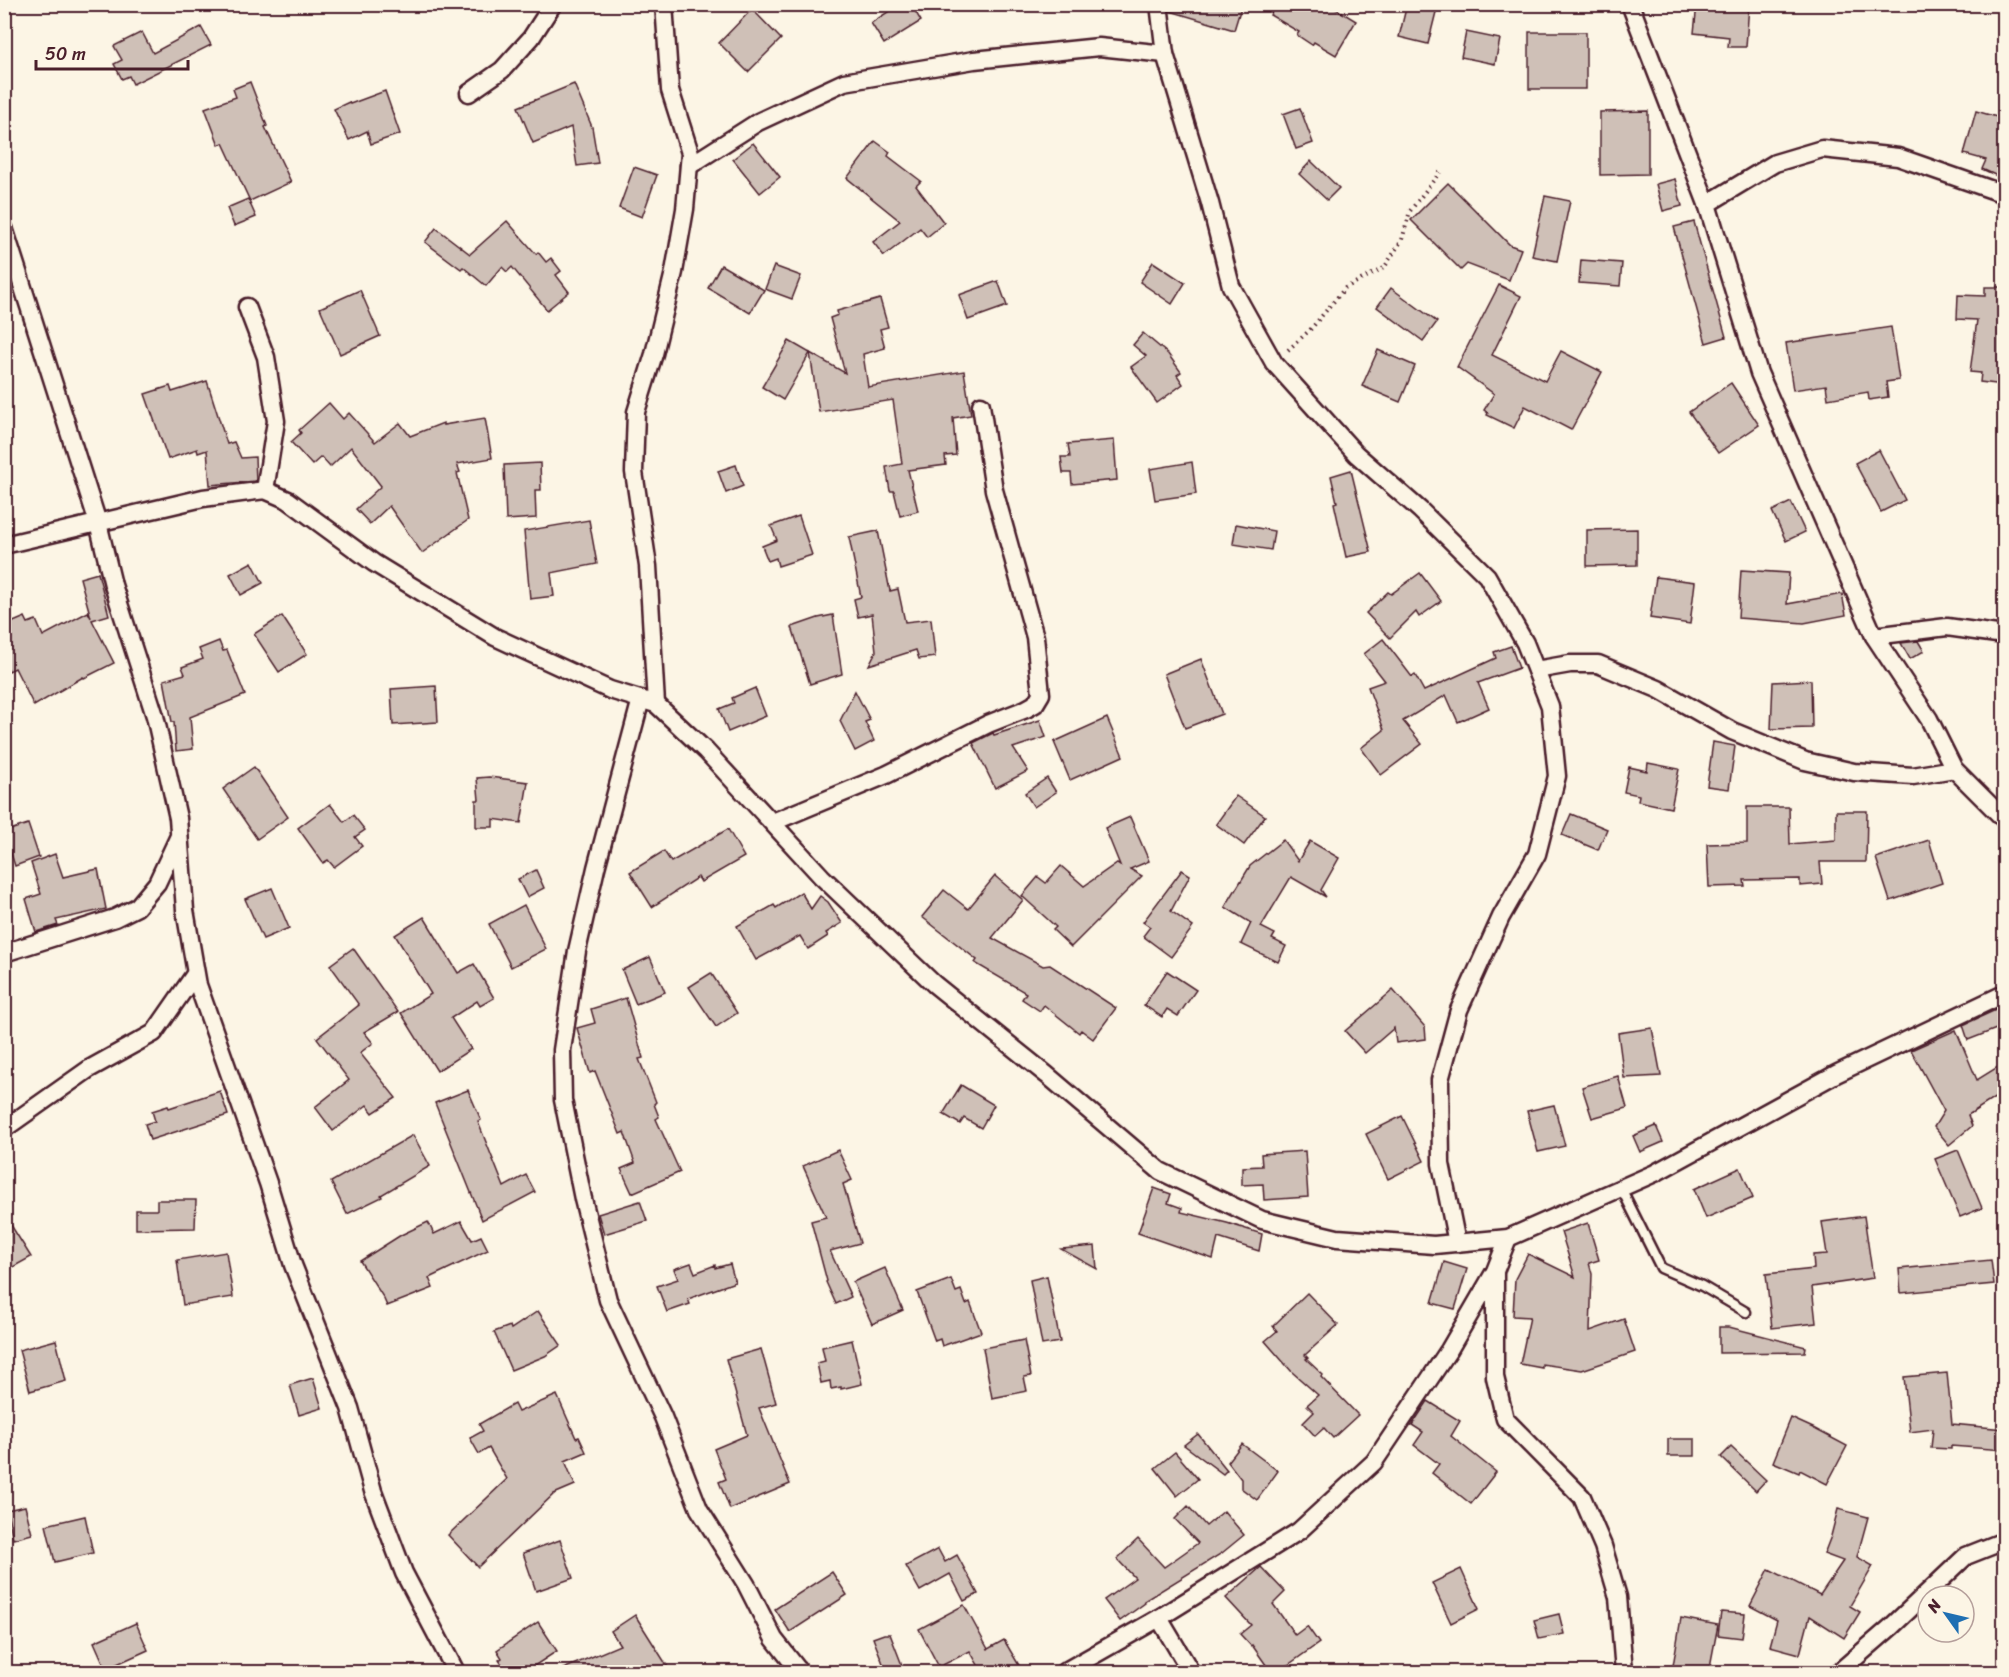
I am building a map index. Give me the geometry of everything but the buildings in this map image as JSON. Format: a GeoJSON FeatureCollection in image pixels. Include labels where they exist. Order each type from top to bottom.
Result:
{"type":"FeatureCollection","features":[{"type":"Feature","properties":{"kind":"street"},"geometry":{"type":"LineString","coordinates":[[469,93],[502,70],[531,38],[553,4]]}},
{"type":"Feature","properties":{"kind":"street"},"geometry":{"type":"LineString","coordinates":[[664,4],[670,90],[690,153],[685,209],[674,272],[654,354],[636,412],[634,472],[648,566],[648,701],[596,868],[577,951],[562,1050],[563,1100],[583,1199],[608,1300],[663,1418],[699,1509],[746,1584],[774,1639],[800,1672]]}},
{"type":"Feature","properties":{"kind":"street"},"geometry":{"type":"LineString","coordinates":[[1159,4],[1164,54],[1210,203],[1231,286],[1274,363],[1356,454],[1420,510],[1487,576],[1525,643],[1550,706],[1557,776],[1537,854],[1501,917],[1459,1010],[1440,1080],[1441,1164],[1457,1243]]}},
{"type":"Feature","properties":{"kind":"street"},"geometry":{"type":"LineString","coordinates":[[1630,4],[1707,204],[1759,373],[1874,636],[1929,719],[1954,769],[2004,819]]}},
{"type":"Feature","properties":{"kind":"street"},"geometry":{"type":"LineString","coordinates":[[689,166],[758,122],[844,82],[974,60],[1100,47],[1164,54]]}},
{"type":"Feature","properties":{"kind":"street"},"geometry":{"type":"LineString","coordinates":[[1707,204],[1775,163],[1822,149],[1898,157],[2004,194]]}},
{"type":"Feature","properties":{"kind":"street"},"geometry":{"type":"LineString","coordinates":[[4,228],[98,523],[113,585],[156,716],[178,818],[185,910],[195,974],[268,1182],[293,1264],[350,1408],[377,1502],[404,1573],[456,1672]]}},
{"type":"Feature","properties":{"kind":"street"},"geometry":{"type":"LineString","coordinates":[[247,307],[266,357],[276,421],[265,490]]}},
{"type":"Feature","properties":{"kind":"street"},"geometry":{"type":"LineString","coordinates":[[773,822],[886,775],[988,724],[1026,709],[1035,704],[1041,694],[1035,637],[994,490],[981,405]]}},
{"type":"Feature","properties":{"kind":"street"},"geometry":{"type":"LineString","coordinates":[[4,545],[203,498],[265,490],[288,500],[374,563],[495,637],[610,690],[648,701],[706,751],[822,877],[934,984],[1047,1075],[1160,1171],[1262,1220],[1337,1238],[1434,1245],[1508,1238],[1654,1173],[1836,1074],[2004,994]]}},
{"type":"Feature","properties":{"kind":"street"},"geometry":{"type":"LineString","coordinates":[[1874,636],[1947,627],[2004,635]]}},
{"type":"Feature","properties":{"kind":"street"},"geometry":{"type":"LineString","coordinates":[[1536,670],[1570,664],[1598,664],[1658,689],[1732,731],[1805,761],[1854,772],[1913,776],[1954,769]]}},
{"type":"Feature","properties":{"kind":"street"},"geometry":{"type":"LineString","coordinates":[[4,953],[114,918],[137,907],[157,883],[179,835]]}},
{"type":"Feature","properties":{"kind":"street"},"geometry":{"type":"LineString","coordinates":[[4,1129],[89,1069],[154,1033],[195,974]]}},
{"type":"Feature","properties":{"kind":"street"},"geometry":{"type":"LineString","coordinates":[[1064,1672],[1159,1618],[1299,1530],[1374,1462],[1449,1350],[1495,1270],[1508,1238]]}},
{"type":"Feature","properties":{"kind":"street"},"geometry":{"type":"LineString","coordinates":[[1495,1270],[1495,1377],[1505,1419],[1582,1497],[1603,1546],[1618,1597],[1624,1672]]}},
{"type":"Feature","properties":{"kind":"street"},"geometry":{"type":"LineString","coordinates":[[1839,1672],[1891,1627],[1966,1556],[1988,1545],[2004,1541]]}},
{"type":"Feature","properties":{"kind":"street"},"geometry":{"type":"LineString","coordinates":[[1159,1618],[1191,1672]]}},
{"type":"Feature","properties":{"kind":"lane"},"geometry":{"type":"LineString","coordinates":[[1621,1188],[1661,1268],[1702,1286],[1746,1312]]}},
{"type":"Feature","properties":{"kind":"path"},"geometry":{"type":"LineString","coordinates":[[1274,363],[1310,330],[1345,288],[1384,268],[1402,240],[1410,211],[1440,172]]}}]}
